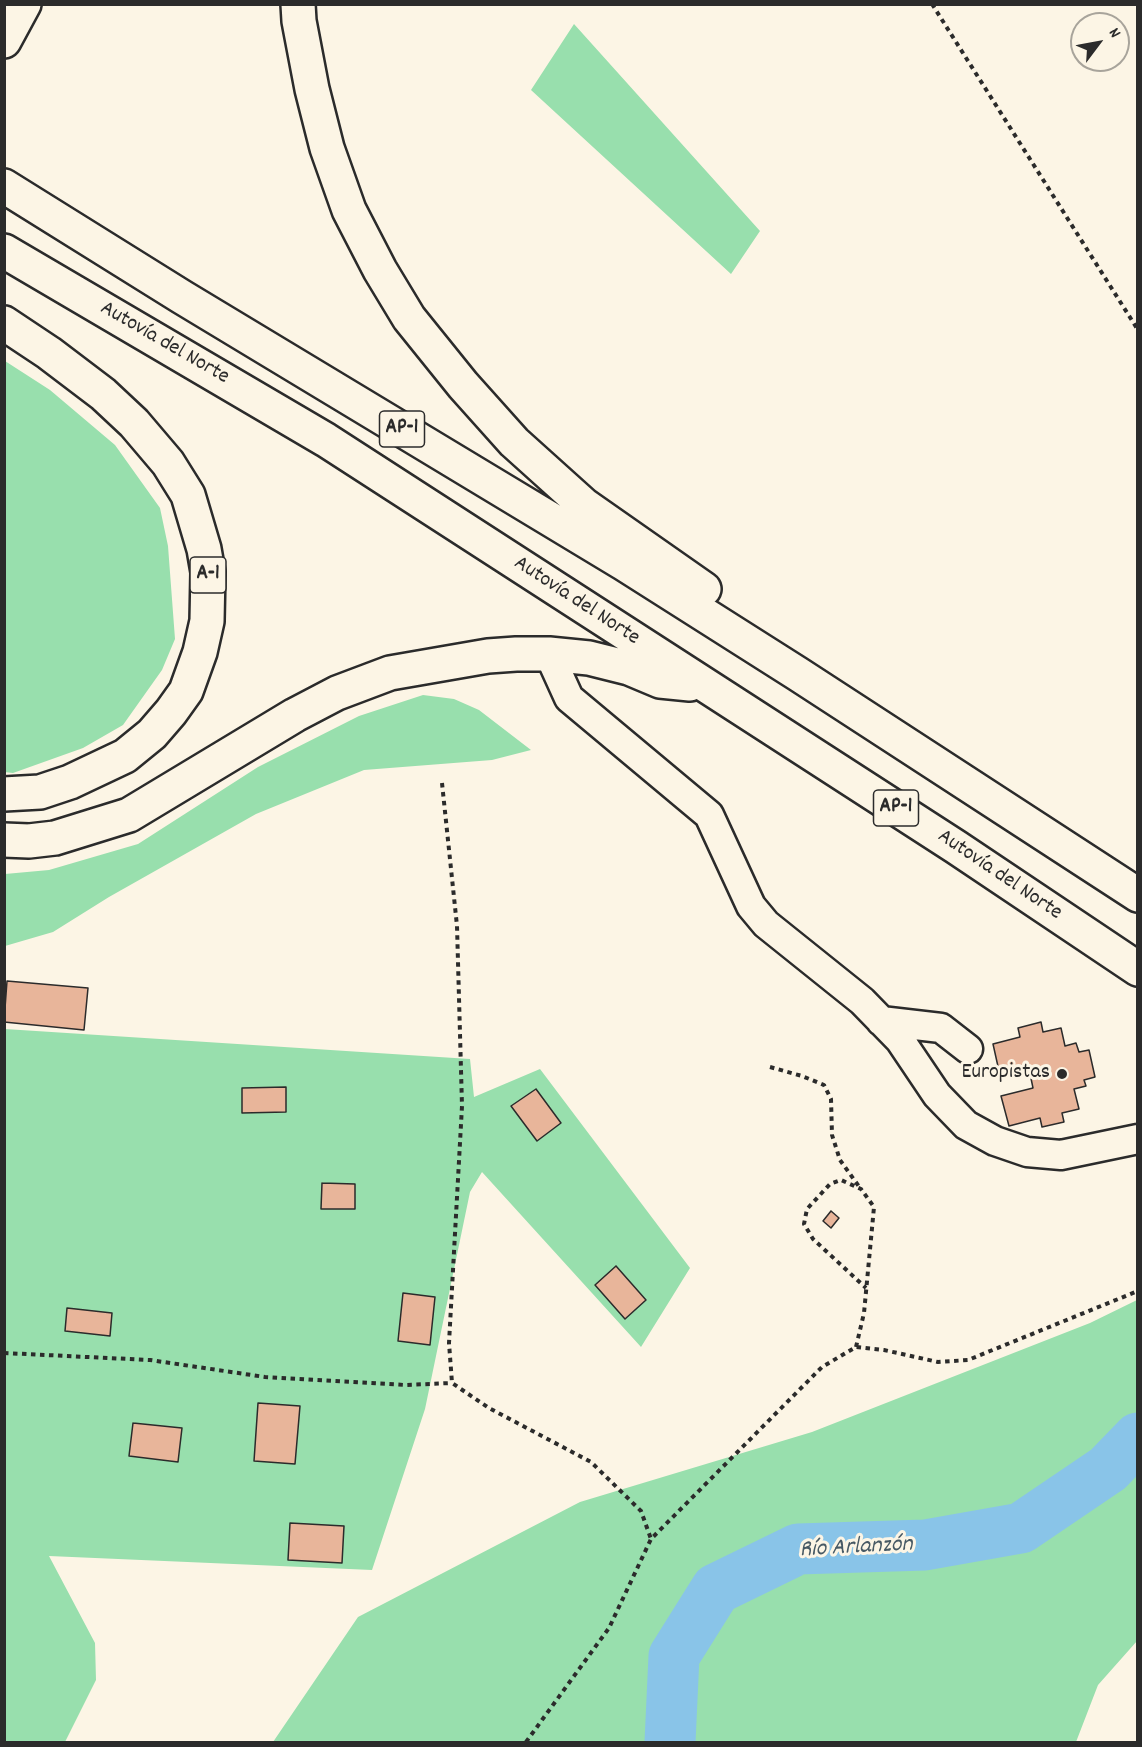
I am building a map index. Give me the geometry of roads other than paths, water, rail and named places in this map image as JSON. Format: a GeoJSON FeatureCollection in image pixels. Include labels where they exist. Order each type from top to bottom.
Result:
{"type":"FeatureCollection","features":[{"type":"Feature","properties":{"kind":"highway"},"geometry":{"type":"LineString","coordinates":[[4,41],[24,4]]}},
{"type":"Feature","properties":{"kind":"highway"},"geometry":{"type":"LineString","coordinates":[[298,4],[312,90],[327,148],[349,210],[408,318],[514,442],[584,505],[760,629],[798,674]]}},
{"type":"Feature","properties":{"kind":"highway","name":"AP-1"},"geometry":{"type":"LineString","coordinates":[[4,186],[182,297],[623,563],[1137,895]]}},
{"type":"Feature","properties":{"kind":"highway","name":"Autovía del Norte"},"geometry":{"type":"LineString","coordinates":[[4,251],[326,440],[956,847],[1137,969]]}},
{"type":"Feature","properties":{"kind":"highway","name":"A-1"},"geometry":{"type":"LineString","coordinates":[[4,323],[50,353],[103,394],[134,423],[168,463],[188,495],[204,549],[208,572],[207,621],[200,652],[186,691],[152,734],[125,756],[70,782],[40,792],[4,794]]}},
{"type":"Feature","properties":{"kind":"highway"},"geometry":{"type":"LineString","coordinates":[[4,840],[29,841],[54,838],[129,815],[295,715],[338,693],[390,673],[488,656],[549,654],[589,658],[629,668],[660,681],[704,685]]}},
{"type":"Feature","properties":{"kind":"lane"},"geometry":{"type":"LineString","coordinates":[[549,654],[568,698],[709,815],[751,906],[766,924],[862,1001],[900,1040],[938,1095],[966,1125],[994,1140],[1026,1152],[1061,1155],[1137,1139]]}},
{"type":"Feature","properties":{"kind":"lane"},"geometry":{"type":"LineString","coordinates":[[881,1021],[941,1028],[968,1049]]}},
{"type":"Feature","properties":{"kind":"waterway","name":"Río Arlanzón"},"geometry":{"type":"LineString","coordinates":[[670,1742],[674,1656],[716,1589],[798,1549],[925,1545],[1021,1528],[1108,1469],[1138,1438]]}},
{"type":"Feature","properties":{"kind":"place","name":"Europistas"},"geometry":{"type":"Point","coordinates":[1062,1074]}}]}
